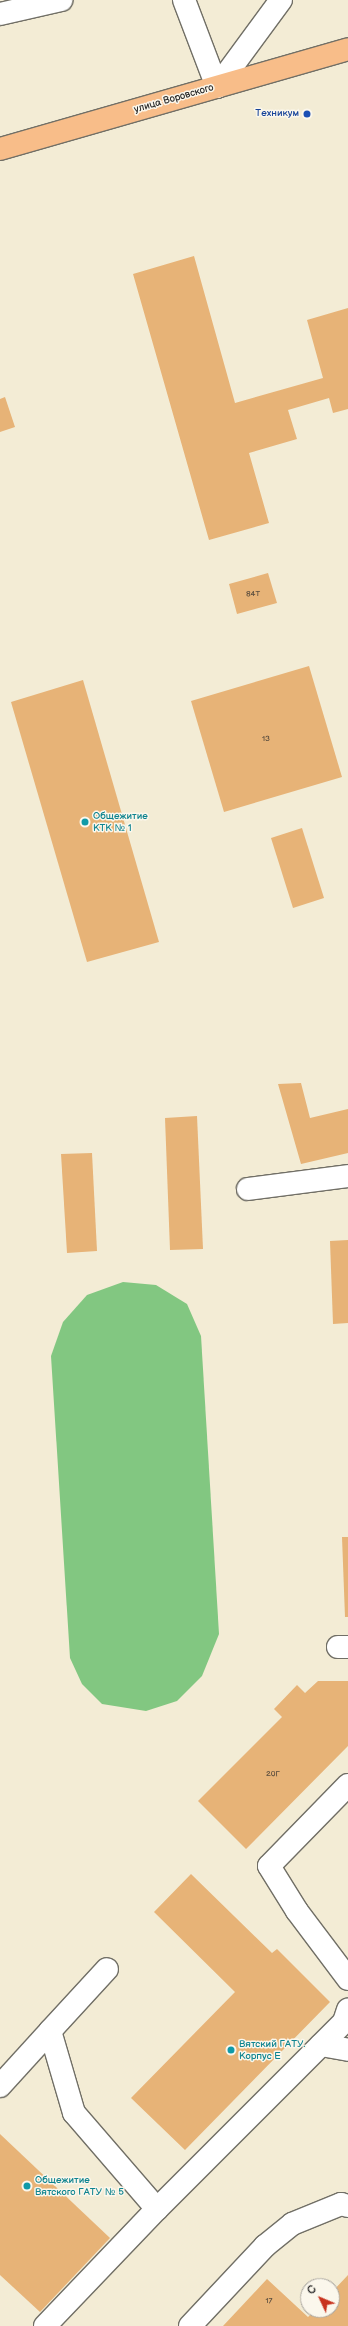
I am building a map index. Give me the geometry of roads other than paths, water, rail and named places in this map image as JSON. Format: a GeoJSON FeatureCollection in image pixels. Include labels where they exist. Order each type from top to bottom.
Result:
{"type":"FeatureCollection","features":[{"type":"Feature","properties":{"kind":"main road","name":"улица Воровского"},"geometry":{"type":"LineString","coordinates":[[0,149],[348,49]]}},
{"type":"Feature","properties":{"kind":"lane"},"geometry":{"type":"LineString","coordinates":[[0,14],[61,0]]}},
{"type":"Feature","properties":{"kind":"lane"},"geometry":{"type":"LineString","coordinates":[[184,0],[217,87]]}},
{"type":"Feature","properties":{"kind":"lane"},"geometry":{"type":"LineString","coordinates":[[217,87],[281,0]]}},
{"type":"Feature","properties":{"kind":"lane"},"geometry":{"type":"LineString","coordinates":[[248,1189],[348,1176]]}},
{"type":"Feature","properties":{"kind":"lane"},"geometry":{"type":"LineString","coordinates":[[348,1785],[269,1866],[297,1911],[348,1979]]}},
{"type":"Feature","properties":{"kind":"lane"},"geometry":{"type":"LineString","coordinates":[[0,2086],[107,1969]]}},
{"type":"Feature","properties":{"kind":"lane"},"geometry":{"type":"LineString","coordinates":[[45,2326],[157,2209],[344,2022],[348,2010]]}},
{"type":"Feature","properties":{"kind":"lane"},"geometry":{"type":"LineString","coordinates":[[50,2031],[74,2113],[157,2209]]}},
{"type":"Feature","properties":{"kind":"lane"},"geometry":{"type":"LineString","coordinates":[[320,2045],[348,2050]]}},
{"type":"Feature","properties":{"kind":"lane"},"geometry":{"type":"LineString","coordinates":[[190,2326],[265,2246],[292,2224],[340,2204],[348,2206]]}},
{"type":"Feature","properties":{"kind":"place","name":"Техникум"},"geometry":{"type":"Point","coordinates":[307,114]}},
{"type":"Feature","properties":{"kind":"place","name":"Общежитие КТК № 1"},"geometry":{"type":"Point","coordinates":[85,822]}},
{"type":"Feature","properties":{"kind":"place","name":"Вятский ГАТУ. Корпус Е"},"geometry":{"type":"Point","coordinates":[231,2050]}},
{"type":"Feature","properties":{"kind":"place","name":"Общежитие Вятского ГАТУ № 5"},"geometry":{"type":"Point","coordinates":[27,2186]}}]}
